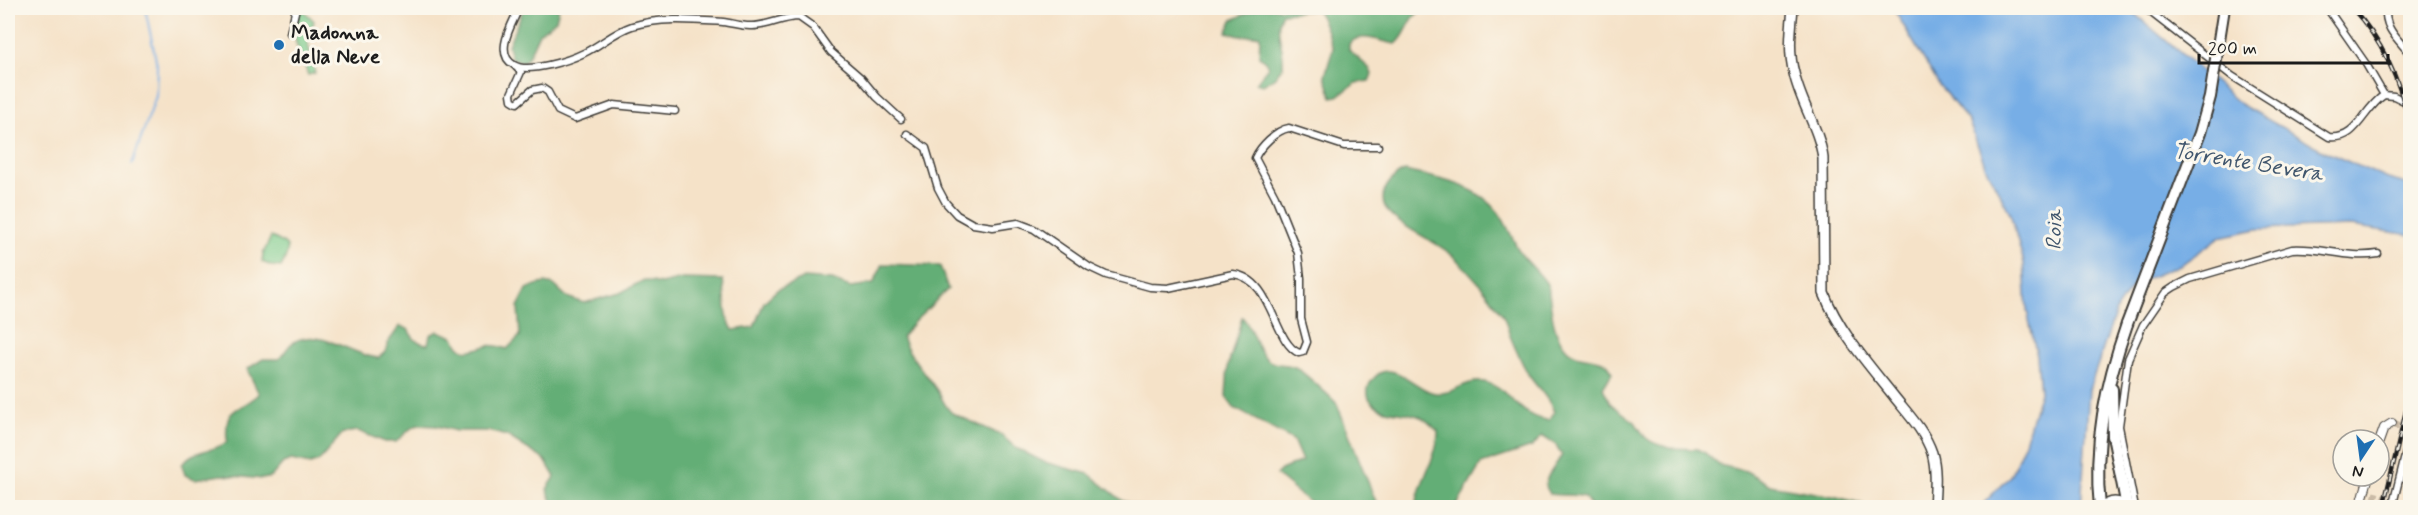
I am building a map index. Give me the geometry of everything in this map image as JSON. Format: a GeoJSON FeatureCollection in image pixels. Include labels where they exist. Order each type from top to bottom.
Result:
{"type":"FeatureCollection","features":[{"type":"Feature","properties":{"kind":"highway"},"geometry":{"type":"LineString","coordinates":[[2102,507],[2097,465],[2099,436],[2113,369],[2127,324],[2200,133],[2210,97],[2224,8]]}},
{"type":"Feature","properties":{"kind":"highway"},"geometry":{"type":"LineString","coordinates":[[2113,369],[2113,429],[2127,507]]}},
{"type":"Feature","properties":{"kind":"main road"},"geometry":{"type":"LineString","coordinates":[[1793,8],[1791,53],[1794,74],[1821,143],[1823,158],[1824,293],[1862,356],[1923,434],[1932,453],[1936,479],[1934,507]]}},
{"type":"Feature","properties":{"kind":"main road"},"geometry":{"type":"LineString","coordinates":[[2102,507],[2116,501],[2127,507]]}},
{"type":"Feature","properties":{"kind":"street"},"geometry":{"type":"LineString","coordinates":[[291,33],[296,8]]}},
{"type":"Feature","properties":{"kind":"street"},"geometry":{"type":"LineString","coordinates":[[519,8],[505,42],[508,60],[520,72],[519,79],[514,86],[512,100],[518,103],[532,90],[542,88],[548,92],[558,111],[575,119],[614,105],[675,111]]}},
{"type":"Feature","properties":{"kind":"street"},"geometry":{"type":"LineString","coordinates":[[2145,8],[2232,76],[2311,128],[2329,137],[2338,138],[2348,135],[2357,126],[2371,104],[2384,95],[2394,96],[2410,104]]}},
{"type":"Feature","properties":{"kind":"street"},"geometry":{"type":"LineString","coordinates":[[2327,8],[2366,64],[2384,95]]}},
{"type":"Feature","properties":{"kind":"street"},"geometry":{"type":"LineString","coordinates":[[2386,8],[2385,20],[2392,33],[2410,54]]}},
{"type":"Feature","properties":{"kind":"street"},"geometry":{"type":"LineString","coordinates":[[516,66],[535,67],[562,62],[585,53],[601,41],[631,26],[690,19],[751,27],[799,17],[813,27],[831,52],[861,78],[877,97],[901,119]]}},
{"type":"Feature","properties":{"kind":"street"},"geometry":{"type":"LineString","coordinates":[[907,134],[926,148],[938,188],[946,203],[957,215],[973,224],[993,227],[1018,223],[1034,229],[1089,267],[1132,284],[1168,288],[1233,274],[1243,275],[1254,284],[1273,313],[1288,346],[1299,353],[1304,352],[1307,342],[1301,319],[1301,278],[1298,254],[1275,196],[1255,158],[1259,150],[1277,134],[1289,128],[1344,146],[1378,146]]}},
{"type":"Feature","properties":{"kind":"street"},"geometry":{"type":"LineString","coordinates":[[2135,507],[2119,426],[2122,395],[2128,358],[2143,325],[2166,293],[2190,279],[2292,249],[2309,248],[2360,257],[2378,254]]}},
{"type":"Feature","properties":{"kind":"street"},"geometry":{"type":"LineString","coordinates":[[2385,428],[2392,423]]}},
{"type":"Feature","properties":{"kind":"street"},"geometry":{"type":"LineString","coordinates":[[2392,507],[2410,436]]}},
{"type":"Feature","properties":{"kind":"street"},"geometry":{"type":"LineString","coordinates":[[2360,507],[2366,488]]}},
{"type":"Feature","properties":{"kind":"green space"},"geometry":{"type":"Polygon","coordinates":[[[524,8],[559,8],[556,20],[539,33],[528,57],[523,62],[511,58],[508,45],[524,8]]]}},
{"type":"Feature","properties":{"kind":"green space"},"geometry":{"type":"Polygon","coordinates":[[[1258,8],[1426,8],[1415,16],[1396,44],[1371,38],[1359,38],[1349,44],[1349,50],[1369,68],[1372,74],[1369,81],[1356,83],[1338,96],[1332,97],[1325,76],[1333,48],[1324,23],[1316,10],[1282,13],[1279,32],[1283,66],[1275,77],[1263,85],[1256,83],[1268,67],[1265,60],[1259,56],[1260,35],[1239,36],[1227,32],[1232,20],[1258,8]]]}},
{"type":"Feature","properties":{"kind":"green space"},"geometry":{"type":"Polygon","coordinates":[[[302,9],[314,21],[308,44],[315,73],[308,75],[295,38],[296,23],[299,11],[302,9]]]}},
{"type":"Feature","properties":{"kind":"green space"},"geometry":{"type":"Polygon","coordinates":[[[1405,171],[1457,184],[1480,195],[1490,203],[1499,213],[1521,254],[1548,286],[1554,324],[1561,342],[1577,355],[1604,362],[1609,366],[1612,373],[1603,388],[1611,404],[1635,422],[1645,437],[1669,448],[1697,449],[1719,465],[1746,471],[1770,485],[1833,496],[1867,507],[1591,507],[1585,497],[1550,494],[1545,485],[1548,476],[1562,455],[1556,445],[1542,436],[1532,447],[1481,464],[1456,507],[1416,507],[1420,488],[1435,451],[1438,431],[1418,416],[1383,409],[1372,402],[1368,396],[1368,387],[1381,373],[1395,372],[1424,389],[1438,393],[1445,393],[1473,382],[1488,383],[1531,415],[1540,419],[1549,420],[1554,412],[1528,374],[1512,341],[1504,317],[1485,290],[1448,252],[1397,221],[1385,207],[1383,196],[1385,190],[1395,177],[1405,171]]]}},
{"type":"Feature","properties":{"kind":"green space"},"geometry":{"type":"Polygon","coordinates":[[[271,237],[286,245],[288,251],[281,267],[262,262],[271,237]]]}},
{"type":"Feature","properties":{"kind":"green space"},"geometry":{"type":"Polygon","coordinates":[[[883,264],[940,266],[948,289],[902,337],[913,358],[952,413],[1001,435],[1016,448],[1044,462],[1089,474],[1123,501],[1142,507],[550,507],[552,501],[547,489],[555,477],[545,460],[509,437],[490,431],[456,431],[437,426],[418,425],[396,442],[385,442],[358,431],[349,432],[341,435],[319,461],[310,464],[291,460],[283,463],[271,477],[263,479],[222,475],[195,479],[185,475],[182,465],[191,456],[227,442],[230,416],[259,394],[247,369],[263,359],[279,359],[291,344],[301,339],[311,337],[323,339],[378,358],[385,352],[389,341],[400,326],[408,329],[421,343],[428,344],[430,335],[438,331],[454,337],[464,350],[492,345],[507,349],[520,336],[518,307],[527,289],[536,285],[545,283],[554,285],[567,297],[584,303],[620,293],[644,280],[661,284],[682,279],[723,280],[727,313],[733,330],[754,327],[764,302],[777,290],[804,278],[832,280],[850,287],[873,284],[883,264]]]}},
{"type":"Feature","properties":{"kind":"green space"},"geometry":{"type":"Polygon","coordinates":[[[1242,317],[1268,360],[1295,367],[1337,404],[1378,507],[1315,507],[1276,475],[1281,470],[1302,461],[1293,440],[1234,408],[1226,397],[1228,366],[1242,317]]]}},
{"type":"Feature","properties":{"kind":"water"},"geometry":{"type":"Polygon","coordinates":[[[1893,8],[2128,8],[2240,104],[2324,151],[2388,179],[2410,185],[2410,235],[2351,226],[2257,229],[2220,237],[2182,264],[2134,284],[2117,308],[2089,390],[2081,507],[1980,507],[2010,476],[2025,442],[2040,392],[2037,356],[2027,311],[2024,263],[2010,213],[1986,168],[1969,122],[1939,85],[1893,8]]]}},
{"type":"Feature","properties":{"kind":"waterway"},"geometry":{"type":"LineString","coordinates":[[132,164],[156,96],[157,65],[145,8]]}},
{"type":"Feature","properties":{"kind":"tunnel"},"geometry":{"type":"LineString","coordinates":[[2392,423],[2410,430]]}},
{"type":"Feature","properties":{"kind":"tunnel"},"geometry":{"type":"LineString","coordinates":[[2364,492],[2394,500]]}},
{"type":"Feature","properties":{"kind":"railway"},"geometry":{"type":"LineString","coordinates":[[2352,8],[2363,20],[2389,63],[2396,78],[2410,127]]}},
{"type":"Feature","properties":{"kind":"railway"},"geometry":{"type":"LineString","coordinates":[[2383,508],[2410,394]]}},
{"type":"Feature","properties":{"kind":"place","name":"Madonna della Neve"},"geometry":{"type":"Point","coordinates":[279,45]}},
{"type":"Feature","properties":{"kind":"water label","name":"Torrente Bevera"},"geometry":{"type":"Point","coordinates":[2248,163]}},
{"type":"Feature","properties":{"kind":"water label","name":"Roia"},"geometry":{"type":"Point","coordinates":[2055,230]}}]}
